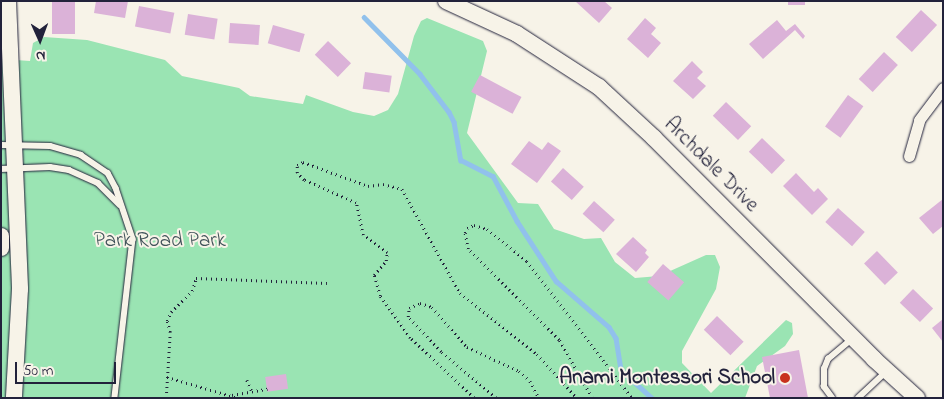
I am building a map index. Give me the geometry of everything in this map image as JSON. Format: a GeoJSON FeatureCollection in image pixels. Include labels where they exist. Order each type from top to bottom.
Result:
{"type":"FeatureCollection","features":[{"type":"Feature","properties":{"kind":"street"},"geometry":{"type":"LineString","coordinates":[[8,1],[9,169],[20,289],[14,398]]}},
{"type":"Feature","properties":{"kind":"street","name":"Archdale Drive"},"geometry":{"type":"LineString","coordinates":[[446,1],[517,34],[598,88],[654,138],[853,337],[917,398]]}},
{"type":"Feature","properties":{"kind":"street"},"geometry":{"type":"LineString","coordinates":[[908,156],[919,120],[943,88]]}},
{"type":"Feature","properties":{"kind":"street"},"geometry":{"type":"LineString","coordinates":[[1,236],[1,248]]}},
{"type":"Feature","properties":{"kind":"lane"},"geometry":{"type":"LineString","coordinates":[[9,145],[59,148],[91,160],[112,180],[132,231],[132,247],[115,398]]}},
{"type":"Feature","properties":{"kind":"lane"},"geometry":{"type":"LineString","coordinates":[[9,169],[58,168],[86,176],[110,193],[123,209]]}},
{"type":"Feature","properties":{"kind":"lane"},"geometry":{"type":"LineString","coordinates":[[832,398],[824,387],[824,369],[828,359],[853,337]]}},
{"type":"Feature","properties":{"kind":"lane"},"geometry":{"type":"LineString","coordinates":[[858,398],[868,392],[887,370]]}},
{"type":"Feature","properties":{"kind":"path"},"geometry":{"type":"LineString","coordinates":[[474,398],[410,338],[380,296],[374,275],[386,261],[387,253],[362,235],[356,203],[304,180],[297,173],[297,165],[303,162],[368,186],[383,184],[402,189],[460,294],[537,354],[577,398]]}},
{"type":"Feature","properties":{"kind":"path"},"geometry":{"type":"LineString","coordinates":[[592,398],[558,340],[468,249],[465,232],[467,228],[474,225],[487,229],[527,261],[632,398]]}},
{"type":"Feature","properties":{"kind":"path"},"geometry":{"type":"LineString","coordinates":[[166,398],[169,316],[192,291],[196,278],[328,282]]}},
{"type":"Feature","properties":{"kind":"path"},"geometry":{"type":"LineString","coordinates":[[496,398],[441,352],[408,317],[410,308],[420,303],[432,307],[467,347],[519,371],[530,381],[539,398]]}},
{"type":"Feature","properties":{"kind":"path"},"geometry":{"type":"LineString","coordinates":[[167,377],[238,398]]}},
{"type":"Feature","properties":{"kind":"path"},"geometry":{"type":"LineString","coordinates":[[247,380],[252,391]]}},
{"type":"Feature","properties":{"kind":"path"},"geometry":{"type":"LineString","coordinates":[[230,395],[267,389]]}},
{"type":"Feature","properties":{"kind":"green space","name":"Park Road Park"},"geometry":{"type":"Polygon","coordinates":[[[427,18],[483,41],[487,51],[467,133],[518,203],[538,204],[554,229],[584,239],[601,238],[615,262],[635,278],[659,276],[706,255],[715,255],[720,267],[716,289],[682,351],[682,363],[711,393],[786,320],[792,323],[793,334],[785,346],[757,366],[745,398],[1,398],[1,59],[30,61],[33,43],[44,37],[87,40],[165,60],[182,76],[239,88],[250,96],[303,104],[306,95],[353,112],[374,116],[388,110],[398,94],[414,36],[421,21],[427,18]]]}},
{"type":"Feature","properties":{"kind":"building"},"geometry":{"type":"Polygon","coordinates":[[[52,1],[75,1],[75,34],[52,34],[52,1]]]}},
{"type":"Feature","properties":{"kind":"building"},"geometry":{"type":"Polygon","coordinates":[[[96,1],[128,1],[125,18],[94,13],[96,1]]]}},
{"type":"Feature","properties":{"kind":"building"},"geometry":{"type":"Polygon","coordinates":[[[575,1],[604,1],[612,8],[599,23],[575,1]]]}},
{"type":"Feature","properties":{"kind":"building"},"geometry":{"type":"Polygon","coordinates":[[[788,1],[805,1],[805,5],[788,5],[788,1]]]}},
{"type":"Feature","properties":{"kind":"building"},"geometry":{"type":"Polygon","coordinates":[[[139,6],[174,13],[170,33],[135,27],[139,6]]]}},
{"type":"Feature","properties":{"kind":"building"},"geometry":{"type":"Polygon","coordinates":[[[921,10],[937,25],[912,52],[896,37],[921,10]]]}},
{"type":"Feature","properties":{"kind":"building"},"geometry":{"type":"Polygon","coordinates":[[[188,14],[218,19],[214,39],[185,35],[188,14]]]}},
{"type":"Feature","properties":{"kind":"building"},"geometry":{"type":"Polygon","coordinates":[[[645,18],[656,28],[651,34],[661,43],[648,58],[627,39],[645,18]]]}},
{"type":"Feature","properties":{"kind":"building"},"geometry":{"type":"Polygon","coordinates":[[[777,20],[786,31],[795,24],[805,36],[803,39],[795,30],[763,59],[749,44],[777,20]]]}},
{"type":"Feature","properties":{"kind":"building"},"geometry":{"type":"Polygon","coordinates":[[[230,23],[260,25],[259,45],[229,43],[230,23]]]}},
{"type":"Feature","properties":{"kind":"building"},"geometry":{"type":"Polygon","coordinates":[[[273,25],[305,34],[299,52],[268,43],[273,25]]]}},
{"type":"Feature","properties":{"kind":"building"},"geometry":{"type":"Polygon","coordinates":[[[328,41],[351,63],[338,77],[315,55],[328,41]]]}},
{"type":"Feature","properties":{"kind":"building"},"geometry":{"type":"Polygon","coordinates":[[[884,52],[898,65],[873,92],[859,79],[884,52]]]}},
{"type":"Feature","properties":{"kind":"building"},"geometry":{"type":"Polygon","coordinates":[[[692,61],[703,72],[697,78],[706,86],[693,99],[673,81],[692,61]]]}},
{"type":"Feature","properties":{"kind":"building"},"geometry":{"type":"Polygon","coordinates":[[[365,72],[392,76],[389,93],[363,89],[365,72]]]}},
{"type":"Feature","properties":{"kind":"building"},"geometry":{"type":"Polygon","coordinates":[[[480,75],[521,97],[513,114],[471,92],[480,75]]]}},
{"type":"Feature","properties":{"kind":"building"},"geometry":{"type":"Polygon","coordinates":[[[848,95],[863,106],[840,138],[825,127],[848,95]]]}},
{"type":"Feature","properties":{"kind":"building"},"geometry":{"type":"Polygon","coordinates":[[[726,102],[751,126],[738,140],[713,116],[726,102]]]}},
{"type":"Feature","properties":{"kind":"building"},"geometry":{"type":"Polygon","coordinates":[[[762,138],[785,160],[772,174],[749,152],[762,138]]]}},
{"type":"Feature","properties":{"kind":"building"},"geometry":{"type":"Polygon","coordinates":[[[529,141],[542,150],[548,142],[561,151],[537,183],[511,164],[529,141]]]}},
{"type":"Feature","properties":{"kind":"building"},"geometry":{"type":"Polygon","coordinates":[[[563,168],[584,187],[572,200],[551,181],[563,168]]]}},
{"type":"Feature","properties":{"kind":"building"},"geometry":{"type":"Polygon","coordinates":[[[796,173],[814,192],[818,188],[828,199],[812,215],[783,186],[796,173]]]}},
{"type":"Feature","properties":{"kind":"building"},"geometry":{"type":"Polygon","coordinates":[[[943,199],[943,226],[933,234],[919,218],[943,199]]]}},
{"type":"Feature","properties":{"kind":"building"},"geometry":{"type":"Polygon","coordinates":[[[594,201],[615,220],[603,232],[583,214],[594,201]]]}},
{"type":"Feature","properties":{"kind":"building"},"geometry":{"type":"Polygon","coordinates":[[[838,208],[865,232],[852,246],[825,222],[838,208]]]}},
{"type":"Feature","properties":{"kind":"building"},"geometry":{"type":"Polygon","coordinates":[[[633,237],[647,250],[645,253],[649,257],[636,272],[616,254],[633,237]]]}},
{"type":"Feature","properties":{"kind":"building"},"geometry":{"type":"Polygon","coordinates":[[[877,251],[898,273],[885,285],[864,264],[877,251]]]}},
{"type":"Feature","properties":{"kind":"building"},"geometry":{"type":"Polygon","coordinates":[[[663,264],[684,282],[668,300],[647,282],[663,264]]]}},
{"type":"Feature","properties":{"kind":"building"},"geometry":{"type":"Polygon","coordinates":[[[913,289],[933,308],[920,322],[900,303],[913,289]]]}},
{"type":"Feature","properties":{"kind":"building"},"geometry":{"type":"Polygon","coordinates":[[[717,316],[744,342],[730,355],[704,330],[717,316]]]}},
{"type":"Feature","properties":{"kind":"building"},"geometry":{"type":"Polygon","coordinates":[[[943,319],[943,342],[932,328],[943,319]]]}},
{"type":"Feature","properties":{"kind":"building","name":"Anami Montessori School"},"geometry":{"type":"Polygon","coordinates":[[[799,350],[808,398],[770,398],[762,357],[799,350]]]}},
{"type":"Feature","properties":{"kind":"building"},"geometry":{"type":"Polygon","coordinates":[[[286,374],[288,389],[267,392],[265,377],[286,374]]]}},
{"type":"Feature","properties":{"kind":"waterway"},"geometry":{"type":"LineString","coordinates":[[364,17],[420,74],[449,112],[454,122],[461,160],[493,176],[517,221],[556,281],[609,327],[616,338],[621,370],[652,398]]}},
{"type":"Feature","properties":{"kind":"place","name":"Anami Montessori School"},"geometry":{"type":"Point","coordinates":[785,378]}}]}
